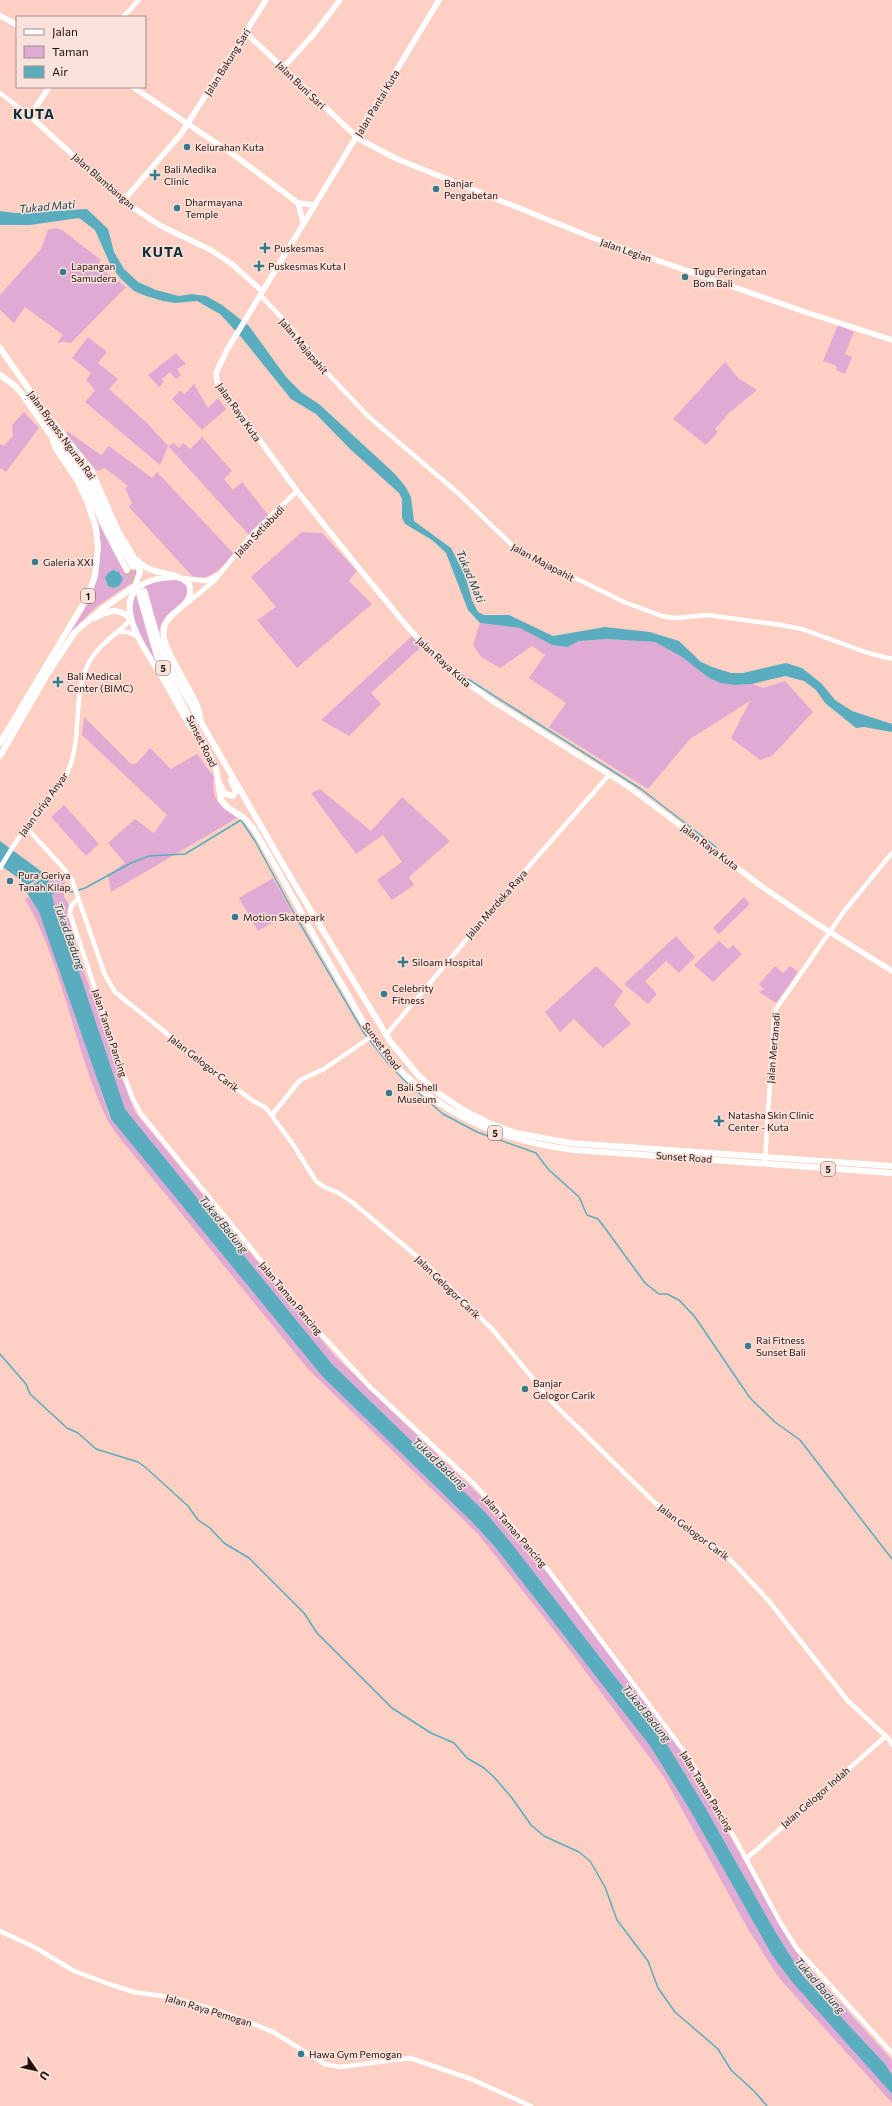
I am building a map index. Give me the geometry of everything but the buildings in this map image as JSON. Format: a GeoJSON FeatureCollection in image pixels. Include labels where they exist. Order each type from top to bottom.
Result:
{"type":"FeatureCollection","features":[{"type":"Feature","properties":{"kind":"highway","name":"Jalan Bypass Ngurah Rai"},"geometry":{"type":"LineString","coordinates":[[0,348],[66,441],[74,448],[91,470],[118,531],[132,554],[140,572],[137,583],[102,609],[89,622],[75,632],[0,756]]}},
{"type":"Feature","properties":{"kind":"highway"},"geometry":{"type":"LineString","coordinates":[[0,357],[13,365]]}},
{"type":"Feature","properties":{"kind":"highway","name":"Jalan Bypass Ngurah Rai"},"geometry":{"type":"LineString","coordinates":[[0,743],[82,608],[91,587],[97,564],[98,543],[94,519],[80,487],[55,447],[52,437],[22,394],[1,375]]}},
{"type":"Feature","properties":{"kind":"highway"},"geometry":{"type":"LineString","coordinates":[[52,437],[80,476],[113,547],[130,568],[111,530],[90,482],[66,441]]}},
{"type":"Feature","properties":{"kind":"highway"},"geometry":{"type":"LineString","coordinates":[[132,554],[148,570],[179,578],[188,584],[190,590],[189,597],[183,606],[173,612],[165,622],[163,630],[164,639],[174,665],[199,711],[200,722]]}},
{"type":"Feature","properties":{"kind":"highway"},"geometry":{"type":"LineString","coordinates":[[130,618],[132,599],[142,586],[154,580],[179,578]]}},
{"type":"Feature","properties":{"kind":"highway","name":"Sunset Road"},"geometry":{"type":"LineString","coordinates":[[892,1166],[570,1143],[516,1133],[478,1118],[438,1093],[418,1075],[386,1035],[200,722],[165,659],[142,592],[157,656],[202,737],[218,776],[221,800],[227,807],[244,818],[253,828],[308,927],[372,1036],[404,1075],[430,1097],[467,1120],[503,1136],[533,1144],[574,1150],[892,1174]]}},
{"type":"Feature","properties":{"kind":"highway"},"geometry":{"type":"LineString","coordinates":[[89,622],[113,610],[119,610],[130,618],[139,638],[190,726],[202,737]]}},
{"type":"Feature","properties":{"kind":"highway"},"geometry":{"type":"LineString","coordinates":[[218,776],[225,794],[233,796],[236,791],[225,764]]}},
{"type":"Feature","properties":{"kind":"highway"},"geometry":{"type":"LineString","coordinates":[[308,927],[319,923]]}},
{"type":"Feature","properties":{"kind":"highway"},"geometry":{"type":"LineString","coordinates":[[880,1165],[880,1173]]}},
{"type":"Feature","properties":{"kind":"main road","name":"Jalan Bakung Sari"},"geometry":{"type":"LineString","coordinates":[[123,201],[178,138],[188,124],[266,0]]}},
{"type":"Feature","properties":{"kind":"main road"},"geometry":{"type":"LineString","coordinates":[[283,68],[313,35],[340,0]]}},
{"type":"Feature","properties":{"kind":"main road","name":"Jalan Pantai Kuta"},"geometry":{"type":"LineString","coordinates":[[314,205],[439,0]]}},
{"type":"Feature","properties":{"kind":"main road"},"geometry":{"type":"LineString","coordinates":[[0,16],[16,24]]}},
{"type":"Feature","properties":{"kind":"main road","name":"Jalan Buni Sari"},"geometry":{"type":"LineString","coordinates":[[246,33],[365,144]]}},
{"type":"Feature","properties":{"kind":"main road"},"geometry":{"type":"LineString","coordinates":[[30,116],[48,88]]}},
{"type":"Feature","properties":{"kind":"main road"},"geometry":{"type":"LineString","coordinates":[[134,88],[188,124],[298,203],[314,205]]}},
{"type":"Feature","properties":{"kind":"main road","name":"Jalan Blambangan"},"geometry":{"type":"LineString","coordinates":[[30,116],[123,201],[161,226],[211,250],[233,265],[261,293]]}},
{"type":"Feature","properties":{"kind":"main road"},"geometry":{"type":"LineString","coordinates":[[350,148],[365,144]]}},
{"type":"Feature","properties":{"kind":"main road","name":"Jalan Legian"},"geometry":{"type":"LineString","coordinates":[[365,144],[410,165],[596,239],[808,313],[892,340]]}},
{"type":"Feature","properties":{"kind":"main road"},"geometry":{"type":"LineString","coordinates":[[298,203],[303,222]]}},
{"type":"Feature","properties":{"kind":"main road","name":"Jalan Raya Kuta"},"geometry":{"type":"LineString","coordinates":[[314,205],[237,334],[218,368],[216,376],[217,382],[297,491],[399,618],[456,675],[494,702],[650,802],[764,888],[892,971]]}},
{"type":"Feature","properties":{"kind":"street"},"geometry":{"type":"LineString","coordinates":[[125,16],[139,0]]}},
{"type":"Feature","properties":{"kind":"street"},"geometry":{"type":"LineString","coordinates":[[0,93],[30,116]]}},
{"type":"Feature","properties":{"kind":"street","name":"Jalan Majapahit"},"geometry":{"type":"LineString","coordinates":[[261,293],[332,379],[369,417],[458,493],[516,549],[610,595],[662,616],[674,618],[708,615],[802,629],[868,653],[892,659]]}},
{"type":"Feature","properties":{"kind":"street","name":"Jalan Setiabudi"},"geometry":{"type":"LineString","coordinates":[[183,606],[209,586],[254,532],[297,491]]}},
{"type":"Feature","properties":{"kind":"street","name":"Jalan Setiabudi"},"geometry":{"type":"LineString","coordinates":[[179,578],[206,581],[221,572]]}},
{"type":"Feature","properties":{"kind":"street","name":"Jalan Griya Anyar"},"geometry":{"type":"LineString","coordinates":[[0,868],[26,827],[61,783],[72,759],[82,684],[88,663],[100,647],[120,632],[130,618]]}},
{"type":"Feature","properties":{"kind":"street"},"geometry":{"type":"LineString","coordinates":[[120,632],[131,632],[139,638]]}},
{"type":"Feature","properties":{"kind":"street","name":"Jalan Merdeka Raya"},"geometry":{"type":"LineString","coordinates":[[386,1035],[515,882],[609,775]]}},
{"type":"Feature","properties":{"kind":"street","name":"Jalan Gelogor Carik"},"geometry":{"type":"LineString","coordinates":[[26,827],[68,874],[105,975],[115,992],[215,1072],[253,1101],[264,1106],[272,1115],[316,1180],[324,1187],[337,1192],[355,1205],[426,1264],[493,1330],[553,1403],[654,1502],[689,1530],[724,1553],[775,1609],[848,1701],[886,1736],[892,1745]]}},
{"type":"Feature","properties":{"kind":"street","name":"Jalan Mertanadi"},"geometry":{"type":"LineString","coordinates":[[765,1164],[775,1012],[845,910],[891,854]]}},
{"type":"Feature","properties":{"kind":"street","name":"Jalan Taman Pancing"},"geometry":{"type":"LineString","coordinates":[[78,899],[71,906],[70,914],[125,1078],[133,1100],[141,1114],[321,1334],[370,1387],[480,1491],[538,1558],[689,1758],[780,1922],[797,1949],[892,2054]]}},
{"type":"Feature","properties":{"kind":"street"},"geometry":{"type":"LineString","coordinates":[[272,1115],[300,1080],[324,1069],[372,1036]]}},
{"type":"Feature","properties":{"kind":"street","name":"Jalan Gelogor Indah"},"geometry":{"type":"LineString","coordinates":[[746,1859],[886,1736]]}},
{"type":"Feature","properties":{"kind":"street","name":"Jalan Raya Pemogan"},"geometry":{"type":"LineString","coordinates":[[0,1931],[36,1948],[74,1971],[112,1985],[134,1992],[170,1997],[239,2018],[272,2032],[324,2064],[340,2067],[410,2058],[471,2078],[531,2106]]}},
{"type":"Feature","properties":{"kind":"green space","name":"Lapangan Samudera"},"geometry":{"type":"Polygon","coordinates":[[[55,228],[62,230],[101,260],[97,266],[126,287],[71,343],[57,343],[63,335],[25,307],[14,323],[0,310],[0,295],[41,249],[48,230],[55,228]]]}},
{"type":"Feature","properties":{"kind":"green space"},"geometry":{"type":"Polygon","coordinates":[[[838,325],[854,332],[845,354],[852,357],[845,374],[836,370],[837,366],[823,361],[838,325]]]}},
{"type":"Feature","properties":{"kind":"green space"},"geometry":{"type":"Polygon","coordinates":[[[88,337],[107,352],[98,363],[118,379],[109,389],[148,424],[168,446],[160,465],[85,402],[95,390],[86,380],[91,373],[72,358],[88,337]]]}},
{"type":"Feature","properties":{"kind":"green space"},"geometry":{"type":"Polygon","coordinates":[[[176,353],[186,364],[177,369],[181,375],[176,379],[170,372],[162,379],[164,382],[159,387],[148,375],[176,353]]]}},
{"type":"Feature","properties":{"kind":"green space"},"geometry":{"type":"Polygon","coordinates":[[[725,362],[738,378],[757,390],[729,413],[715,429],[718,432],[706,445],[673,419],[725,362]]]}},
{"type":"Feature","properties":{"kind":"green space"},"geometry":{"type":"Polygon","coordinates":[[[194,384],[208,408],[218,398],[226,409],[202,430],[172,399],[180,391],[185,394],[194,384]]]}},
{"type":"Feature","properties":{"kind":"green space"},"geometry":{"type":"Polygon","coordinates":[[[24,412],[39,428],[6,472],[0,468],[0,444],[4,446],[13,436],[12,425],[24,412]]]}},
{"type":"Feature","properties":{"kind":"green space"},"geometry":{"type":"Polygon","coordinates":[[[67,431],[101,455],[109,446],[152,478],[157,472],[234,554],[220,568],[210,575],[205,577],[192,576],[129,507],[132,503],[125,488],[128,486],[105,468],[97,471],[66,434],[67,431]]]}},
{"type":"Feature","properties":{"kind":"green space"},"geometry":{"type":"Polygon","coordinates":[[[202,437],[232,471],[224,479],[233,490],[242,482],[269,516],[249,535],[168,446],[174,443],[179,448],[183,443],[190,449],[202,437]]]}},
{"type":"Feature","properties":{"kind":"green space"},"geometry":{"type":"Polygon","coordinates":[[[98,523],[125,571],[136,566],[136,577],[133,582],[96,607],[70,633],[86,606],[96,581],[99,568],[100,540],[98,523]],[[116,570],[105,578],[107,584],[114,588],[119,586],[121,574],[116,570]]]}},
{"type":"Feature","properties":{"kind":"green space"},"geometry":{"type":"Polygon","coordinates":[[[302,532],[322,533],[357,571],[349,581],[372,604],[297,668],[257,620],[276,607],[251,577],[302,532]]]}},
{"type":"Feature","properties":{"kind":"green space"},"geometry":{"type":"Polygon","coordinates":[[[170,579],[185,582],[188,590],[186,600],[167,615],[161,624],[159,633],[147,589],[136,594],[146,584],[154,581],[170,579]]]}},
{"type":"Feature","properties":{"kind":"green space"},"geometry":{"type":"Polygon","coordinates":[[[136,594],[151,647],[160,669],[141,637],[132,614],[132,603],[136,594]]]}},
{"type":"Feature","properties":{"kind":"green space"},"geometry":{"type":"Polygon","coordinates":[[[480,623],[520,628],[552,645],[567,647],[579,641],[606,639],[655,642],[682,657],[709,678],[735,685],[752,684],[763,688],[785,681],[813,712],[772,756],[760,760],[731,738],[750,701],[690,739],[648,789],[549,727],[566,703],[529,678],[545,655],[532,646],[500,668],[481,657],[473,645],[480,623]]]}},
{"type":"Feature","properties":{"kind":"green space"},"geometry":{"type":"Polygon","coordinates":[[[412,636],[421,647],[371,693],[381,704],[349,736],[321,720],[412,636]]]}},
{"type":"Feature","properties":{"kind":"green space"},"geometry":{"type":"Polygon","coordinates":[[[84,717],[131,764],[137,763],[150,748],[171,769],[197,754],[214,777],[213,785],[215,797],[225,809],[237,818],[111,892],[108,875],[125,863],[108,843],[135,819],[154,833],[167,815],[82,735],[84,717]]]}},
{"type":"Feature","properties":{"kind":"green space"},"geometry":{"type":"Polygon","coordinates":[[[320,789],[371,831],[402,797],[450,841],[409,877],[414,885],[392,900],[377,880],[402,862],[383,835],[356,854],[311,793],[320,789]]]}},
{"type":"Feature","properties":{"kind":"green space"},"geometry":{"type":"Polygon","coordinates":[[[64,805],[99,844],[86,856],[51,817],[64,805]]]}},
{"type":"Feature","properties":{"kind":"green space"},"geometry":{"type":"Polygon","coordinates":[[[47,875],[65,881],[64,897],[70,906],[67,912],[75,944],[105,1034],[135,1112],[334,1355],[501,1516],[552,1579],[682,1751],[791,1944],[808,1967],[892,2060],[892,2075],[885,2064],[803,1976],[776,1933],[705,1807],[665,1741],[512,1544],[487,1514],[332,1364],[125,1109],[60,915],[54,904],[47,875]]]}},
{"type":"Feature","properties":{"kind":"green space"},"geometry":{"type":"Polygon","coordinates":[[[273,878],[292,912],[258,931],[239,898],[273,878]]]}},
{"type":"Feature","properties":{"kind":"green space"},"geometry":{"type":"Polygon","coordinates":[[[29,897],[39,912],[69,994],[109,1116],[322,1376],[475,1525],[495,1547],[650,1746],[690,1810],[772,1955],[892,2094],[892,2103],[779,1978],[748,1929],[664,1777],[568,1648],[478,1534],[308,1369],[114,1130],[106,1117],[85,1063],[49,951],[25,899],[29,897]]]}},
{"type":"Feature","properties":{"kind":"green space"},"geometry":{"type":"Polygon","coordinates":[[[744,897],[750,904],[719,934],[713,928],[744,897]]]}},
{"type":"Feature","properties":{"kind":"green space"},"geometry":{"type":"Polygon","coordinates":[[[676,936],[695,957],[679,973],[666,961],[645,981],[657,994],[648,1004],[624,984],[676,936]]]}},
{"type":"Feature","properties":{"kind":"green space"},"geometry":{"type":"Polygon","coordinates":[[[719,941],[728,949],[733,945],[742,954],[713,982],[694,965],[719,941]]]}},
{"type":"Feature","properties":{"kind":"green space"},"geometry":{"type":"Polygon","coordinates":[[[596,966],[623,991],[614,1005],[631,1024],[603,1048],[574,1019],[560,1032],[545,1012],[596,966]]]}},
{"type":"Feature","properties":{"kind":"green space"},"geometry":{"type":"Polygon","coordinates":[[[775,966],[783,973],[790,966],[798,972],[776,1003],[759,992],[764,989],[759,984],[775,966]]]}},
{"type":"Feature","properties":{"kind":"water","name":"Tukad Mati"},"geometry":{"type":"Polygon","coordinates":[[[87,209],[108,229],[114,252],[124,269],[138,282],[156,290],[179,296],[192,294],[206,296],[222,305],[249,326],[286,377],[302,393],[319,404],[394,473],[405,486],[411,497],[414,521],[451,548],[465,575],[472,600],[478,612],[484,615],[509,615],[553,636],[605,627],[650,632],[679,641],[701,662],[731,673],[743,673],[786,663],[802,668],[821,683],[835,700],[852,711],[892,724],[892,732],[864,727],[856,728],[825,703],[816,690],[804,681],[785,676],[752,684],[735,685],[721,683],[709,678],[682,657],[655,642],[606,639],[579,641],[567,647],[552,645],[520,628],[480,623],[468,610],[446,553],[432,540],[405,524],[402,518],[402,499],[399,493],[350,449],[316,414],[291,399],[242,338],[220,314],[197,301],[175,303],[163,301],[134,291],[121,279],[111,266],[95,230],[79,218],[30,225],[0,225],[0,211],[15,213],[87,209]]]}},
{"type":"Feature","properties":{"kind":"water"},"geometry":{"type":"Polygon","coordinates":[[[113,570],[119,572],[123,579],[119,586],[114,588],[108,586],[105,578],[108,573],[113,570]]]}},
{"type":"Feature","properties":{"kind":"water"},"geometry":{"type":"Polygon","coordinates":[[[0,841],[45,874],[25,887],[21,880],[0,865],[0,841]]]}},
{"type":"Feature","properties":{"kind":"water","name":"Tukad Badung"},"geometry":{"type":"Polygon","coordinates":[[[47,875],[54,904],[60,915],[125,1109],[332,1364],[487,1514],[512,1544],[665,1741],[705,1807],[776,1933],[803,1976],[885,2064],[892,2075],[892,2094],[793,1983],[772,1955],[690,1810],[650,1746],[495,1547],[475,1525],[322,1376],[111,1119],[39,912],[25,890],[47,875]]]}},
{"type":"Feature","properties":{"kind":"waterway"},"geometry":{"type":"LineString","coordinates":[[460,674],[641,789],[716,847]]}},
{"type":"Feature","properties":{"kind":"waterway"},"geometry":{"type":"LineString","coordinates":[[51,894],[59,890],[72,892],[85,888],[131,863],[149,856],[185,854],[241,820],[255,841],[295,915],[364,1033],[388,1063],[406,1082],[443,1114],[477,1132],[536,1153],[548,1169],[579,1197],[587,1215],[598,1219],[645,1283],[659,1294],[667,1294],[679,1300],[695,1317],[750,1398],[775,1422],[800,1440],[892,1559]]}},
{"type":"Feature","properties":{"kind":"waterway"},"geometry":{"type":"LineString","coordinates":[[0,1354],[26,1384],[30,1394],[67,1428],[78,1433],[96,1449],[138,1462],[188,1506],[198,1520],[210,1528],[224,1543],[249,1558],[304,1613],[317,1633],[392,1708],[431,1733],[454,1743],[467,1758],[484,1768],[494,1777],[512,1798],[531,1825],[544,1836],[579,1852],[590,1861],[605,1887],[617,1920],[648,1961],[658,1988],[675,2012],[718,2049],[731,2070],[755,2092],[767,2106]]}},
{"type":"Feature","properties":{"kind":"tunnel"},"geometry":{"type":"LineString","coordinates":[[133,567],[143,589]]}},
{"type":"Feature","properties":{"kind":"tunnel"},"geometry":{"type":"LineString","coordinates":[[127,570],[137,588]]}},
{"type":"Feature","properties":{"kind":"place","name":"Kelurahan Kuta"},"geometry":{"type":"Point","coordinates":[187,147]}},
{"type":"Feature","properties":{"kind":"place","name":"Bali Medika Clinic"},"geometry":{"type":"Point","coordinates":[155,175]}},
{"type":"Feature","properties":{"kind":"place","name":"Banjar Pengabetan"},"geometry":{"type":"Point","coordinates":[436,189]}},
{"type":"Feature","properties":{"kind":"place","name":"Dharmayana Temple"},"geometry":{"type":"Point","coordinates":[177,208]}},
{"type":"Feature","properties":{"kind":"place","name":"Puskesmas"},"geometry":{"type":"Point","coordinates":[265,248]}},
{"type":"Feature","properties":{"kind":"place","name":"Puskesmas Kuta I"},"geometry":{"type":"Point","coordinates":[259,266]}},
{"type":"Feature","properties":{"kind":"place","name":"Lapangan Samudera"},"geometry":{"type":"Point","coordinates":[63,272]}},
{"type":"Feature","properties":{"kind":"place","name":"Tugu Peringatan Bom Bali"},"geometry":{"type":"Point","coordinates":[685,277]}},
{"type":"Feature","properties":{"kind":"place","name":"Galeria XXI"},"geometry":{"type":"Point","coordinates":[35,562]}},
{"type":"Feature","properties":{"kind":"place","name":"Bali Medical Center (BIMC)"},"geometry":{"type":"Point","coordinates":[58,682]}},
{"type":"Feature","properties":{"kind":"place","name":"Pura Geriya Tanah Kilap"},"geometry":{"type":"Point","coordinates":[10,881]}},
{"type":"Feature","properties":{"kind":"place","name":"Motion Skatepark"},"geometry":{"type":"Point","coordinates":[235,917]}},
{"type":"Feature","properties":{"kind":"place","name":"Siloam Hospital"},"geometry":{"type":"Point","coordinates":[403,962]}},
{"type":"Feature","properties":{"kind":"place","name":"Celebrity Fitness"},"geometry":{"type":"Point","coordinates":[384,994]}},
{"type":"Feature","properties":{"kind":"place","name":"Bali Shell Museum"},"geometry":{"type":"Point","coordinates":[389,1093]}},
{"type":"Feature","properties":{"kind":"place","name":"Natasha Skin Clinic Center - Kuta"},"geometry":{"type":"Point","coordinates":[719,1121]}},
{"type":"Feature","properties":{"kind":"place","name":"Rai Fitness Sunset Bali"},"geometry":{"type":"Point","coordinates":[748,1346]}},
{"type":"Feature","properties":{"kind":"place","name":"Banjar Gelogor Carik"},"geometry":{"type":"Point","coordinates":[525,1389]}},
{"type":"Feature","properties":{"kind":"place","name":"Hawa Gym Pemogan"},"geometry":{"type":"Point","coordinates":[301,2054]}},
{"type":"Feature","properties":{"kind":"district","name":"KUTA"},"geometry":{"type":"Point","coordinates":[34,113]}},
{"type":"Feature","properties":{"kind":"district","name":"KUTA"},"geometry":{"type":"Point","coordinates":[163,251]}}]}
